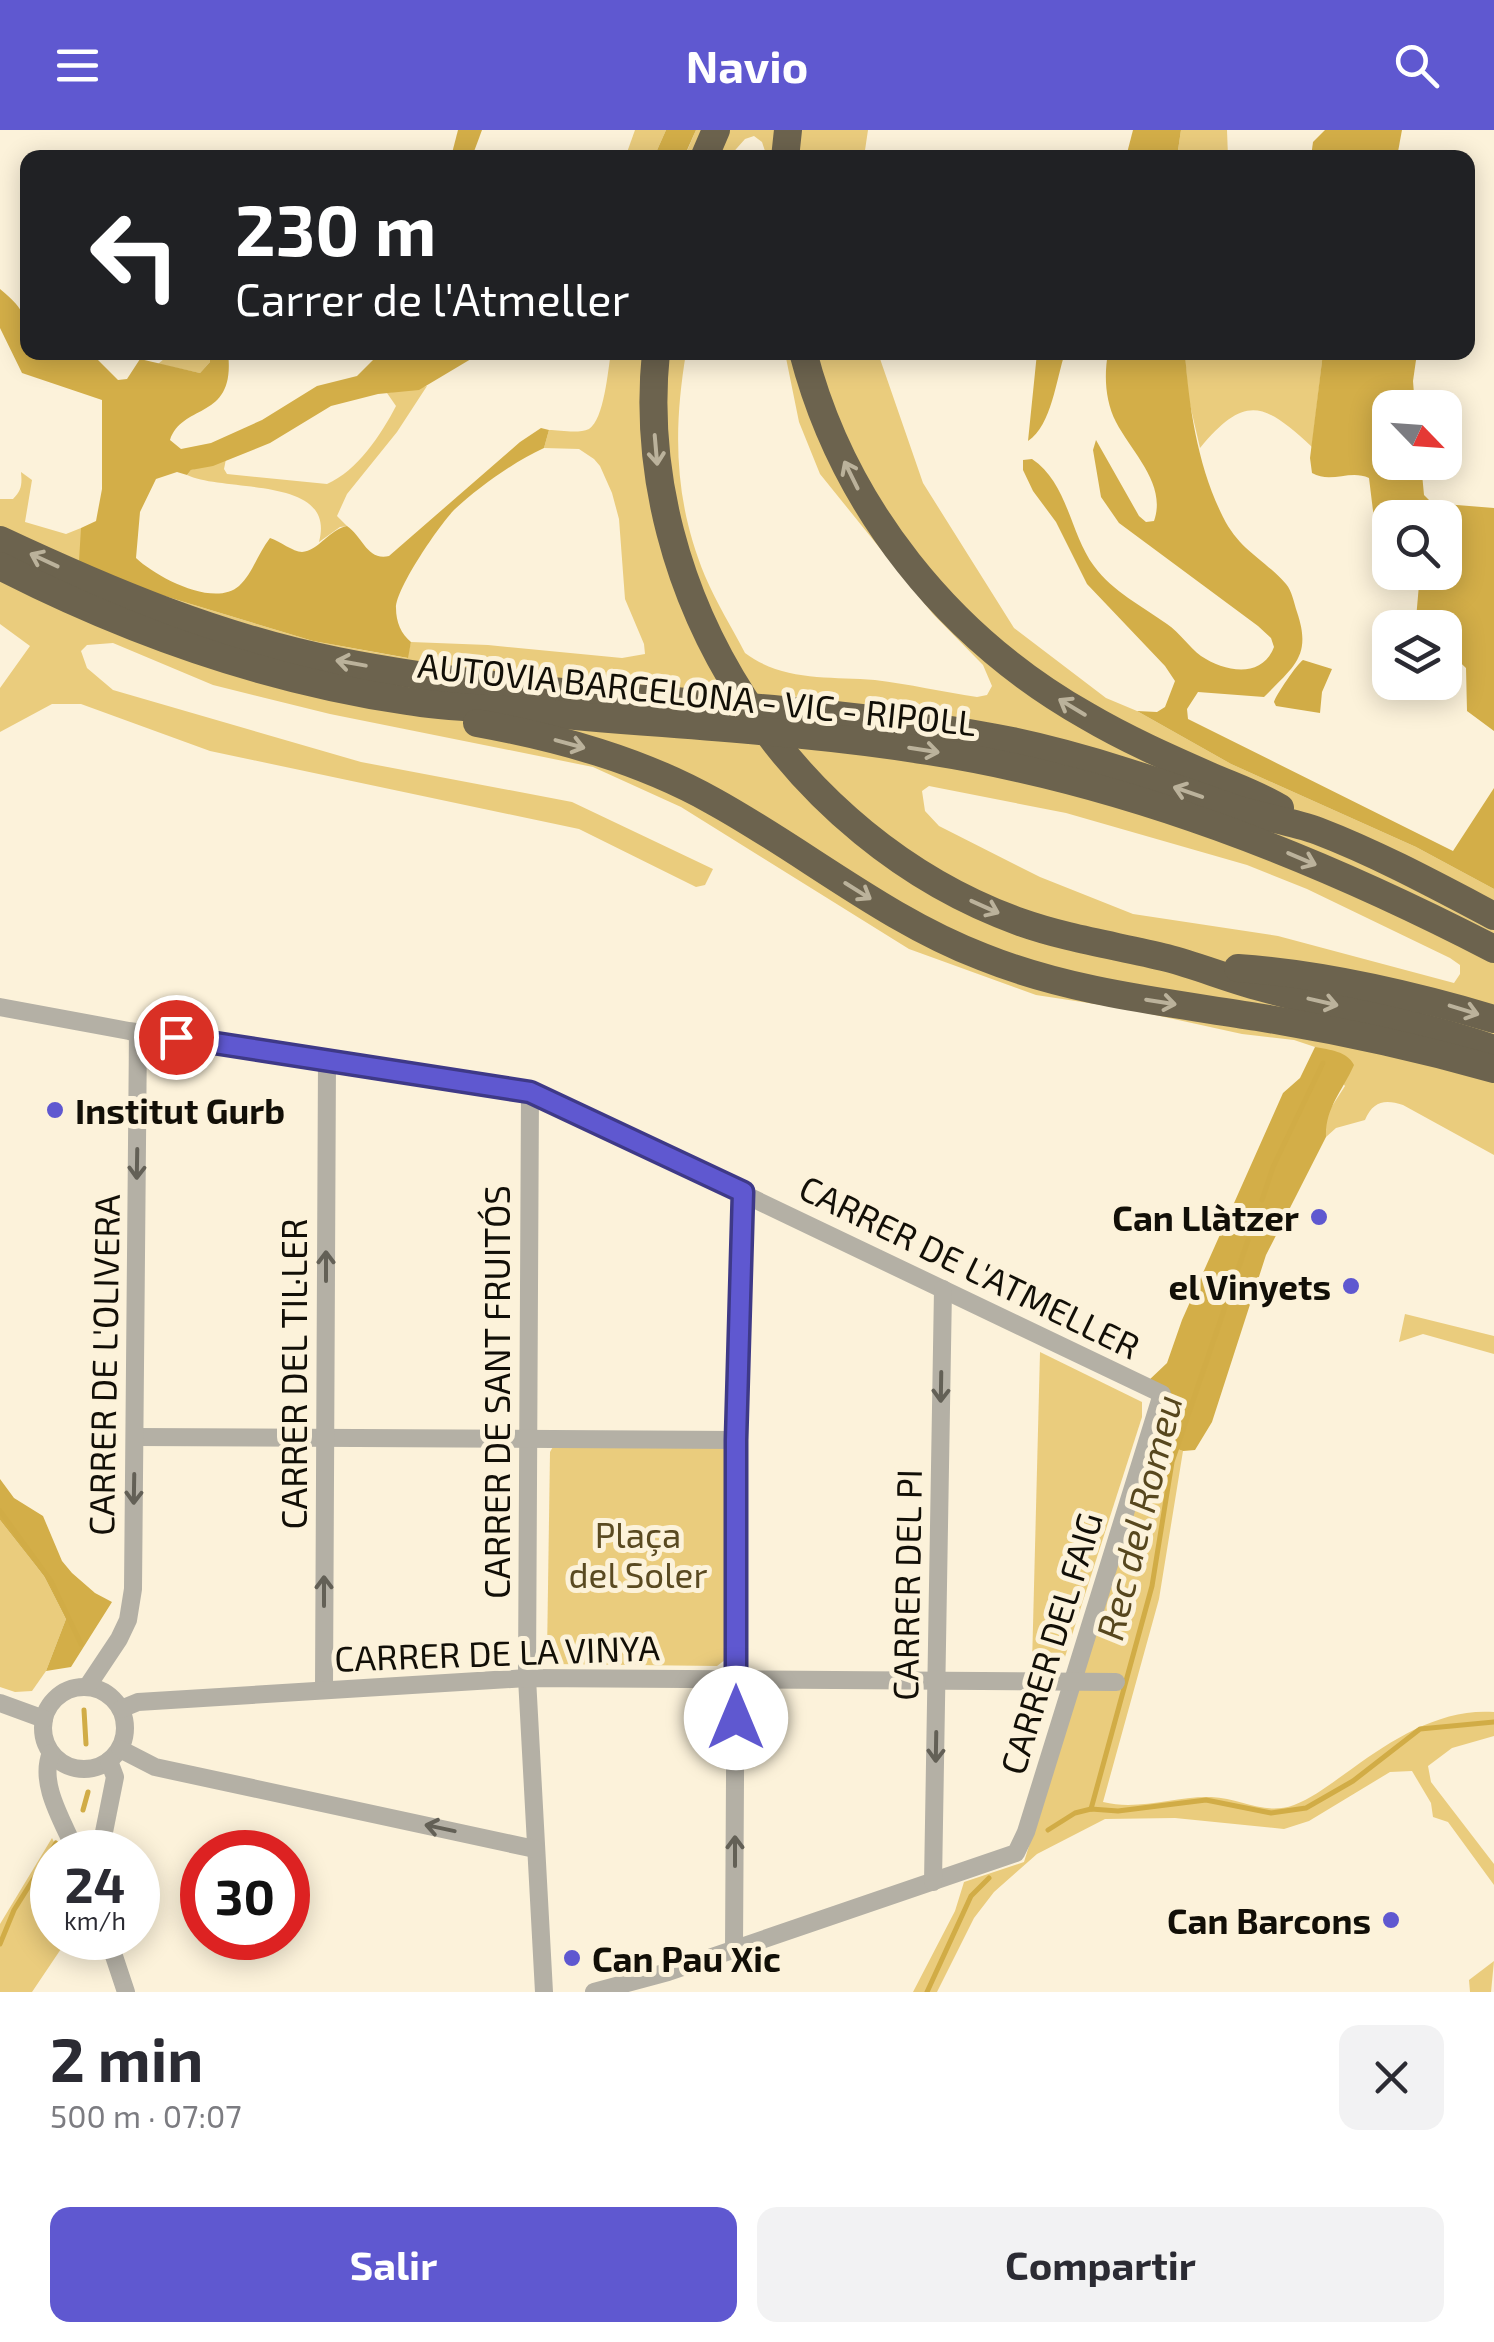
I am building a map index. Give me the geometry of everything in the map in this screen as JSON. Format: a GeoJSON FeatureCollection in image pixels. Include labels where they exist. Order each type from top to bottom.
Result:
{"type":"FeatureCollection","features":[{"type":"Feature","properties":{"kind":"highway"},"geometry":{"type":"LineString","coordinates":[[656,360],[656,452],[664,510],[684,578],[712,644],[749,708],[796,766],[860,827],[954,893],[1019,922],[1196,965],[1244,983],[1400,1020],[1494,1049]]}},
{"type":"Feature","properties":{"kind":"highway"},"geometry":{"type":"LineString","coordinates":[[805,360],[861,497],[902,557],[969,630],[1037,686],[1088,717],[1274,804],[1315,830]]}},
{"type":"Feature","properties":{"kind":"highway","name":"AUTOVIA BARCELONA - VIC - RIPOLL"},"geometry":{"type":"LineString","coordinates":[[0,540],[84,580],[175,616],[339,662],[457,681],[838,714],[1012,741],[1136,774],[1266,819],[1315,830],[1494,916]]}},
{"type":"Feature","properties":{"kind":"highway","name":"AUTOVIA BARCELONA - VIC - RIPOLL"},"geometry":{"type":"LineString","coordinates":[[0,566],[148,631],[237,663],[329,687],[409,702],[842,739],[1014,766],[1261,842],[1402,901],[1494,949]]}},
{"type":"Feature","properties":{"kind":"highway"},"geometry":{"type":"LineString","coordinates":[[409,702],[450,718],[516,730],[644,768],[740,817],[913,923],[978,956],[1017,970],[1148,1000],[1320,1027],[1494,1070]]}},
{"type":"Feature","properties":{"kind":"highway"},"geometry":{"type":"LineString","coordinates":[[1196,965],[1282,971],[1357,984],[1494,1019]]}},
{"type":"Feature","properties":{"kind":"street","name":"CARRER DE L'ATMELLER"},"geometry":{"type":"LineString","coordinates":[[0,1007],[530,1092],[1162,1394]]}},
{"type":"Feature","properties":{"kind":"street","name":"CARRER DE L'OLIVERA"},"geometry":{"type":"LineString","coordinates":[[87,1688],[128,1620],[133,1588],[138,1032]]}},
{"type":"Feature","properties":{"kind":"street","name":"CARRER DEL TIL·LER"},"geometry":{"type":"LineString","coordinates":[[324,1689],[328,1059]]}},
{"type":"Feature","properties":{"kind":"street","name":"CARRER DE SANT FRUITÓS"},"geometry":{"type":"LineString","coordinates":[[530,1092],[527,1678],[544,1992]]}},
{"type":"Feature","properties":{"kind":"street"},"geometry":{"type":"LineString","coordinates":[[734,1948],[736,1440],[743,1192]]}},
{"type":"Feature","properties":{"kind":"street","name":"CARRER DEL PI"},"geometry":{"type":"LineString","coordinates":[[933,1882],[943,1289]]}},
{"type":"Feature","properties":{"kind":"street","name":"CARRER DEL FAIG"},"geometry":{"type":"LineString","coordinates":[[933,1882],[1016,1853],[1026,1832],[1162,1394]]}},
{"type":"Feature","properties":{"kind":"street"},"geometry":{"type":"LineString","coordinates":[[135,1437],[736,1440]]}},
{"type":"Feature","properties":{"kind":"street","name":"CARRER DE LA VINYA"},"geometry":{"type":"LineString","coordinates":[[120,1709],[138,1702],[527,1678],[1116,1682]]}},
{"type":"Feature","properties":{"kind":"street"},"geometry":{"type":"LineString","coordinates":[[104,1830],[115,1776],[114,1755],[125,1725],[120,1709],[106,1694],[87,1688],[60,1695],[44,1719],[45,1740],[52,1753],[62,1763],[82,1770],[96,1768],[114,1755]]}},
{"type":"Feature","properties":{"kind":"street"},"geometry":{"type":"LineString","coordinates":[[0,1703],[44,1719]]}},
{"type":"Feature","properties":{"kind":"street"},"geometry":{"type":"LineString","coordinates":[[52,1753],[46,1765],[46,1778],[67,1830]]}},
{"type":"Feature","properties":{"kind":"street"},"geometry":{"type":"LineString","coordinates":[[114,1755],[535,1849]]}},
{"type":"Feature","properties":{"kind":"street"},"geometry":{"type":"LineString","coordinates":[[594,1992],[668,1972],[933,1882]]}},
{"type":"Feature","properties":{"kind":"street"},"geometry":{"type":"LineString","coordinates":[[115,1960],[126,1992]]}},
{"type":"Feature","properties":{"kind":"green space"},"geometry":{"type":"Polygon","coordinates":[[[635,130],[666,130],[657,150],[628,150],[635,130]]]}},
{"type":"Feature","properties":{"kind":"green space"},"geometry":{"type":"Polygon","coordinates":[[[696,130],[868,130],[865,150],[765,150],[754,136],[735,150],[687,150],[696,130]]]}},
{"type":"Feature","properties":{"kind":"green space"},"geometry":{"type":"Polygon","coordinates":[[[1181,130],[1227,130],[1228,150],[1178,150],[1181,130]]]}},
{"type":"Feature","properties":{"kind":"green space"},"geometry":{"type":"Polygon","coordinates":[[[163,360],[210,362],[200,373],[158,364],[163,360]]]}},
{"type":"Feature","properties":{"kind":"green space"},"geometry":{"type":"Polygon","coordinates":[[[610,360],[685,360],[678,438],[687,520],[705,576],[745,653],[775,669],[807,676],[875,680],[977,697],[987,695],[992,686],[983,665],[933,614],[820,474],[799,422],[786,360],[880,360],[923,483],[1014,628],[1106,698],[1231,764],[1416,847],[1494,889],[1494,1155],[1391,1102],[1376,1105],[1365,1120],[1336,1128],[1326,1137],[1325,1117],[1345,1086],[1315,1047],[1128,1009],[1036,995],[909,949],[681,807],[593,767],[330,714],[213,685],[113,643],[87,645],[81,651],[87,668],[113,690],[361,762],[572,802],[713,869],[705,885],[696,887],[579,829],[210,751],[81,704],[52,704],[0,732],[0,688],[30,646],[0,624],[0,499],[16,496],[21,487],[21,472],[32,480],[25,522],[66,534],[81,528],[118,582],[313,641],[407,658],[411,642],[622,658],[645,654],[625,599],[619,519],[600,466],[579,449],[544,448],[549,430],[589,429],[602,405],[610,360]],[[929,786],[922,791],[925,811],[939,826],[1040,877],[1133,914],[1278,936],[1454,983],[1460,974],[1460,965],[1450,958],[1307,889],[1247,865],[1066,813],[929,786]]]}},
{"type":"Feature","properties":{"kind":"green space"},"geometry":{"type":"Polygon","coordinates":[[[1185,360],[1322,360],[1312,447],[1281,421],[1255,410],[1230,419],[1200,448],[1188,396],[1185,360]]]}},
{"type":"Feature","properties":{"kind":"green space"},"geometry":{"type":"Polygon","coordinates":[[[427,386],[397,432],[347,494],[337,516],[347,526],[319,542],[320,521],[311,506],[295,496],[187,475],[191,470],[226,459],[227,474],[327,484],[358,461],[383,429],[396,406],[387,393],[427,386]]]}},
{"type":"Feature","properties":{"kind":"green space"},"geometry":{"type":"Polygon","coordinates":[[[1405,1314],[1494,1336],[1494,1354],[1423,1334],[1399,1342],[1405,1314]]]}},
{"type":"Feature","properties":{"kind":"green space"},"geometry":{"type":"Polygon","coordinates":[[[1040,1352],[1142,1402],[1142,1417],[1064,1660],[1054,1668],[1032,1665],[1040,1352]]]}},
{"type":"Feature","properties":{"kind":"green space"},"geometry":{"type":"Polygon","coordinates":[[[1155,1441],[1183,1451],[1159,1599],[1103,1802],[1130,1805],[1211,1797],[1262,1808],[1283,1808],[1309,1798],[1419,1727],[1456,1715],[1494,1712],[1494,1736],[1452,1748],[1428,1766],[1431,1782],[1494,1864],[1494,1885],[1448,1822],[1433,1817],[1431,1803],[1412,1771],[1390,1772],[1309,1821],[1284,1829],[1175,1818],[1105,1819],[1037,1854],[994,1892],[974,1918],[937,1992],[913,1992],[955,1911],[964,1882],[1024,1862],[1155,1441]]]}},
{"type":"Feature","properties":{"kind":"green space","name":"Plaça del Soler"},"geometry":{"type":"Polygon","coordinates":[[[724,1444],[728,1449],[725,1660],[717,1666],[552,1664],[547,1655],[550,1452],[554,1445],[724,1444]]]}},
{"type":"Feature","properties":{"kind":"green space"},"geometry":{"type":"Polygon","coordinates":[[[0,1520],[44,1576],[66,1619],[46,1671],[32,1691],[15,1692],[0,1687],[0,1520]]]}},
{"type":"Feature","properties":{"kind":"green space"},"geometry":{"type":"Polygon","coordinates":[[[30,1874],[30,1960],[54,1960],[32,1992],[0,1992],[0,1924],[30,1874]]]}},
{"type":"Feature","properties":{"kind":"green space"},"geometry":{"type":"Polygon","coordinates":[[[1494,1961],[1491,1992],[1470,1992],[1469,1980],[1494,1961]]]}},
{"type":"Feature","properties":{"kind":"shaded area"},"geometry":{"type":"Polygon","coordinates":[[[458,130],[482,130],[475,150],[453,150],[458,130]]]}},
{"type":"Feature","properties":{"kind":"shaded area"},"geometry":{"type":"Polygon","coordinates":[[[666,130],[696,130],[687,150],[657,150],[666,130]]]}},
{"type":"Feature","properties":{"kind":"shaded area"},"geometry":{"type":"Polygon","coordinates":[[[1133,130],[1181,130],[1178,150],[1128,150],[1133,130]]]}},
{"type":"Feature","properties":{"kind":"shaded area"},"geometry":{"type":"Polygon","coordinates":[[[1325,130],[1402,130],[1398,150],[1312,150],[1313,142],[1325,130]]]}},
{"type":"Feature","properties":{"kind":"shaded area"},"geometry":{"type":"Polygon","coordinates":[[[0,289],[20,310],[20,360],[98,360],[118,380],[127,379],[139,360],[200,373],[210,360],[228,360],[224,390],[217,400],[186,420],[170,440],[181,449],[211,443],[262,420],[317,386],[357,376],[373,360],[469,360],[419,390],[378,394],[331,406],[270,443],[213,466],[191,470],[187,475],[177,472],[156,479],[140,512],[136,558],[171,581],[201,592],[228,592],[239,586],[270,538],[302,552],[347,526],[370,552],[389,556],[520,442],[541,428],[549,430],[544,448],[498,475],[455,509],[420,557],[403,586],[396,608],[400,627],[411,642],[408,658],[313,641],[118,582],[79,561],[81,528],[96,521],[102,489],[102,400],[22,373],[0,328],[0,289]]]}},
{"type":"Feature","properties":{"kind":"shaded area"},"geometry":{"type":"Polygon","coordinates":[[[1036,360],[1063,360],[1048,413],[1028,441],[1036,360]]]}},
{"type":"Feature","properties":{"kind":"shaded area"},"geometry":{"type":"Polygon","coordinates":[[[1107,360],[1186,360],[1196,437],[1214,498],[1237,538],[1288,587],[1301,627],[1297,659],[1264,697],[1198,692],[1187,709],[1188,719],[1453,851],[1494,788],[1494,889],[1416,847],[1231,764],[1137,711],[1157,712],[1165,707],[1175,681],[1087,584],[1056,522],[1033,491],[1023,470],[1023,460],[1032,459],[1054,481],[1086,553],[1102,575],[1172,628],[1201,656],[1221,666],[1242,670],[1261,664],[1274,647],[1271,638],[1258,626],[1119,523],[1101,497],[1093,450],[1096,440],[1139,516],[1146,522],[1154,521],[1157,507],[1152,482],[1116,422],[1106,379],[1107,360]]]}},
{"type":"Feature","properties":{"kind":"shaded area"},"geometry":{"type":"Polygon","coordinates":[[[1322,360],[1416,360],[1414,390],[1372,390],[1372,480],[1423,480],[1424,495],[1429,500],[1372,502],[1369,478],[1312,473],[1310,458],[1322,360]]]}},
{"type":"Feature","properties":{"kind":"shaded area"},"geometry":{"type":"Polygon","coordinates":[[[1462,505],[1494,508],[1494,731],[1467,711],[1462,610],[1417,610],[1419,590],[1462,590],[1462,505]]]}},
{"type":"Feature","properties":{"kind":"shaded area"},"geometry":{"type":"Polygon","coordinates":[[[1303,660],[1332,669],[1322,692],[1320,713],[1276,706],[1274,702],[1303,660]]]}},
{"type":"Feature","properties":{"kind":"shaded area"},"geometry":{"type":"Polygon","coordinates":[[[1315,1047],[1343,1054],[1354,1065],[1331,1109],[1326,1137],[1266,1255],[1212,1422],[1195,1450],[1183,1451],[1155,1441],[1170,1394],[1147,1382],[1167,1363],[1182,1320],[1283,1093],[1300,1078],[1315,1047]]]}},
{"type":"Feature","properties":{"kind":"shaded area"},"geometry":{"type":"Polygon","coordinates":[[[0,1479],[14,1498],[43,1516],[62,1561],[72,1573],[112,1602],[71,1667],[46,1671],[66,1619],[44,1576],[0,1520],[0,1479]]]}},
{"type":"Feature","properties":{"kind":"waterway","name":"Rec del Romeu"},"geometry":{"type":"LineString","coordinates":[[1262,1200],[1273,1167],[1323,1063]]}},
{"type":"Feature","properties":{"kind":"waterway","name":"Rec del Romeu"},"geometry":{"type":"LineString","coordinates":[[1091,1809],[1152,1586],[1172,1462],[1248,1240]]}},
{"type":"Feature","properties":{"kind":"waterway"},"geometry":{"type":"LineString","coordinates":[[0,1511],[51,1581],[81,1644]]}},
{"type":"Feature","properties":{"kind":"waterway"},"geometry":{"type":"LineString","coordinates":[[84,1710],[86,1744]]}},
{"type":"Feature","properties":{"kind":"waterway"},"geometry":{"type":"LineString","coordinates":[[1048,1830],[1075,1813],[1091,1809],[1118,1811],[1206,1800],[1271,1813],[1306,1808],[1353,1781],[1420,1729],[1494,1722]]}},
{"type":"Feature","properties":{"kind":"waterway"},"geometry":{"type":"LineString","coordinates":[[83,1810],[88,1792]]}},
{"type":"Feature","properties":{"kind":"waterway","name":"Rec del Romeu"},"geometry":{"type":"LineString","coordinates":[[927,1992],[971,1896],[989,1878]]}},
{"type":"Feature","properties":{"kind":"waterway"},"geometry":{"type":"LineString","coordinates":[[0,1944],[30,1884]]}},
{"type":"Feature","properties":{"kind":"place","name":"Institut Gurb"},"geometry":{"type":"Point","coordinates":[55,1110]}},
{"type":"Feature","properties":{"kind":"place","name":"Can Llàtzer"},"geometry":{"type":"Point","coordinates":[1319,1217]}},
{"type":"Feature","properties":{"kind":"place","name":"el Vinyets"},"geometry":{"type":"Point","coordinates":[1351,1286]}},
{"type":"Feature","properties":{"kind":"place","name":"Can Barcons"},"geometry":{"type":"Point","coordinates":[1391,1920]}},
{"type":"Feature","properties":{"kind":"place","name":"Can Pau Xic"},"geometry":{"type":"Point","coordinates":[572,1958]}},
{"type":"Feature","properties":{"kind":"route"},"geometry":{"type":"LineString","coordinates":[[176,1037],[530,1092],[743,1192],[736,1440],[736,1718]]}}]}
